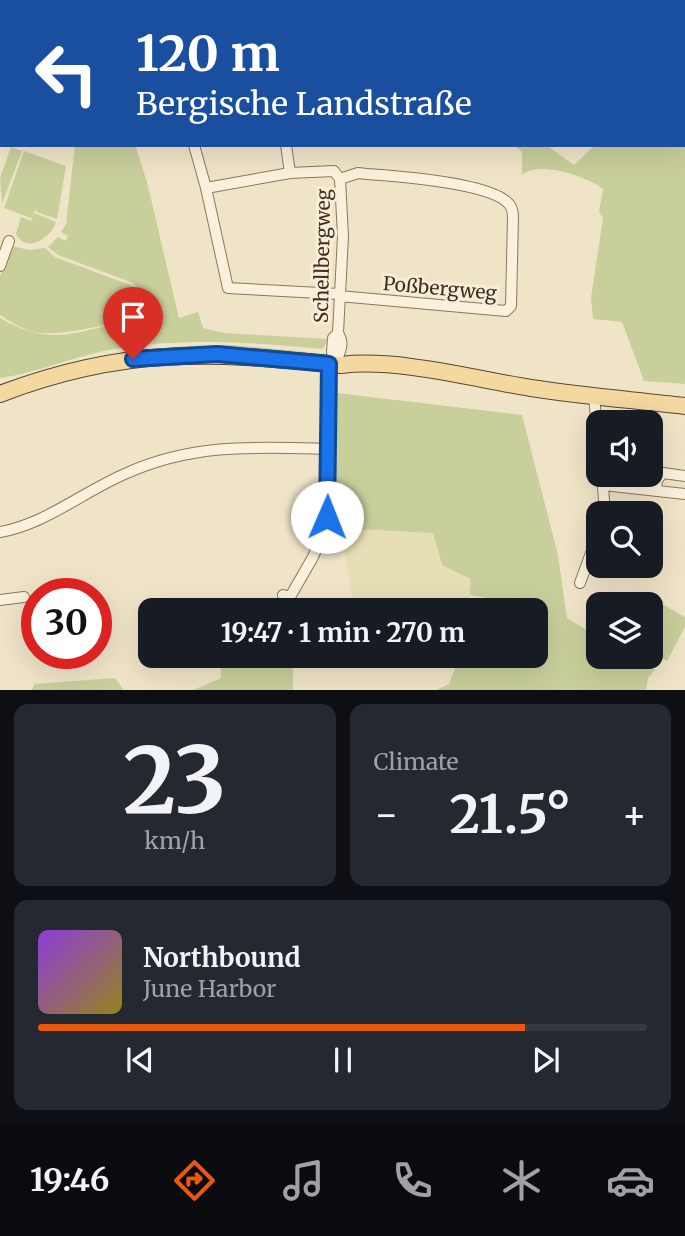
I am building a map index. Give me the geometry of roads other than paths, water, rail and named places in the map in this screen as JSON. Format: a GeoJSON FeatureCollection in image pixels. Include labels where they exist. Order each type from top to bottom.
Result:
{"type":"FeatureCollection","features":[{"type":"Feature","properties":{"kind":"main road"},"geometry":{"type":"LineString","coordinates":[[0,394],[74,370],[158,356],[217,354],[386,365],[532,388],[685,406]]}},
{"type":"Feature","properties":{"kind":"street"},"geometry":{"type":"LineString","coordinates":[[195,147],[228,288],[339,295]]}},
{"type":"Feature","properties":{"kind":"street"},"geometry":{"type":"LineString","coordinates":[[286,147],[289,173]]}},
{"type":"Feature","properties":{"kind":"street"},"geometry":{"type":"LineString","coordinates":[[206,188],[289,173],[330,171],[338,174],[340,179]]}},
{"type":"Feature","properties":{"kind":"street","name":"Poßbergweg"},"geometry":{"type":"LineString","coordinates":[[339,295],[506,311],[511,306],[513,217],[513,209],[506,201],[480,190],[358,173],[340,179]]}},
{"type":"Feature","properties":{"kind":"street","name":"Schellbergweg"},"geometry":{"type":"LineString","coordinates":[[283,596],[290,597],[324,535],[336,363],[342,354],[342,339],[338,333],[343,236],[340,179]]}},
{"type":"Feature","properties":{"kind":"street"},"geometry":{"type":"LineString","coordinates":[[0,266],[9,241]]}},
{"type":"Feature","properties":{"kind":"street"},"geometry":{"type":"LineString","coordinates":[[594,396],[595,410]]}},
{"type":"Feature","properties":{"kind":"street"},"geometry":{"type":"LineString","coordinates":[[0,532],[41,518],[124,474],[174,455],[237,447],[328,449]]}},
{"type":"Feature","properties":{"kind":"street"},"geometry":{"type":"LineString","coordinates":[[656,491],[657,480],[663,473],[685,476]]}},
{"type":"Feature","properties":{"kind":"street"},"geometry":{"type":"LineString","coordinates":[[636,487],[685,494]]}},
{"type":"Feature","properties":{"kind":"street"},"geometry":{"type":"LineString","coordinates":[[580,583],[586,567]]}},
{"type":"Feature","properties":{"kind":"street"},"geometry":{"type":"LineString","coordinates":[[0,600],[21,597]]}}]}
